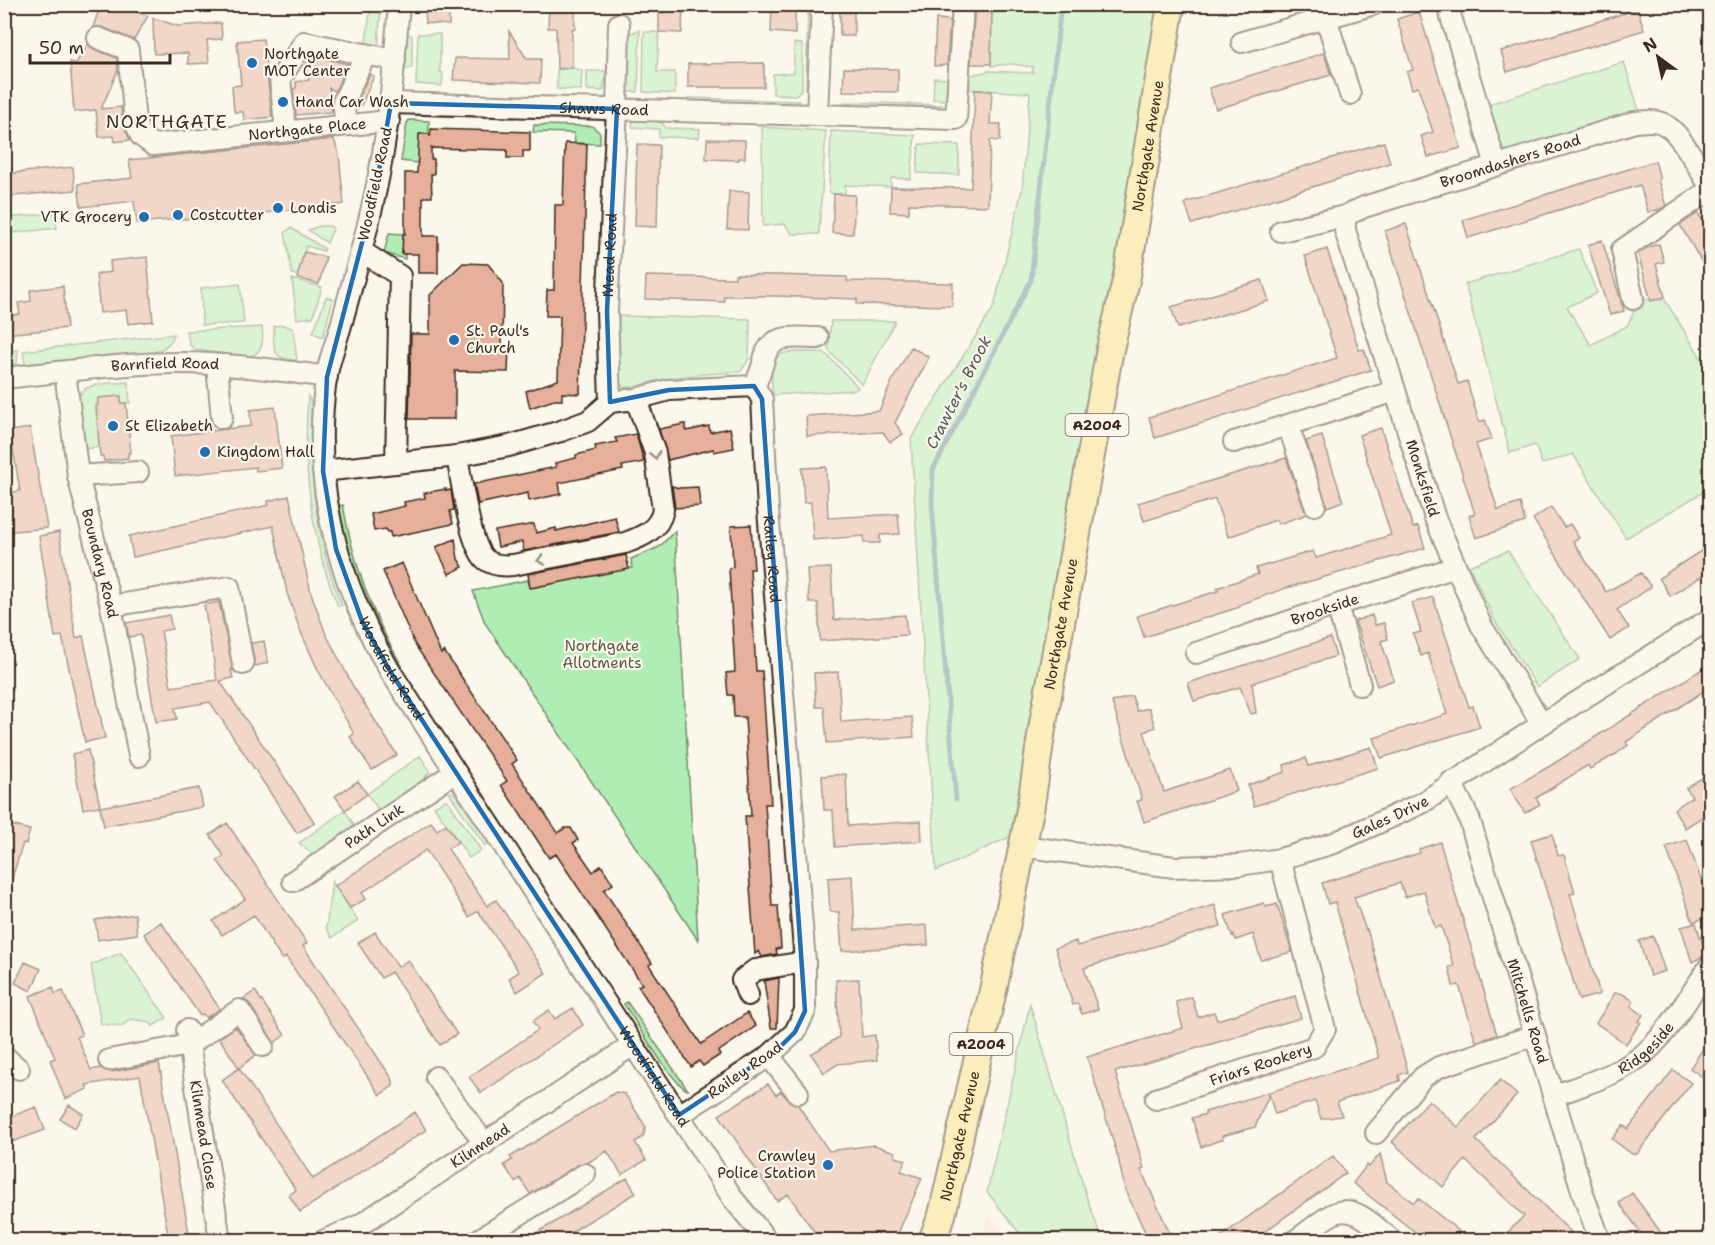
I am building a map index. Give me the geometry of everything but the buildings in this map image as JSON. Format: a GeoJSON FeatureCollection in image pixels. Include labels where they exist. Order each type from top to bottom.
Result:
{"type":"FeatureCollection","features":[{"type":"Feature","properties":{"kind":"main road","name":"Northgate Avenue"},"geometry":{"type":"LineString","coordinates":[[932,1240],[942,1215],[955,1158],[994,986],[1031,805],[1042,729],[1110,349],[1127,276],[1171,4]]}},
{"type":"Feature","properties":{"kind":"street","name":"Woodfield Road"},"geometry":{"type":"LineString","coordinates":[[399,4],[390,112],[375,193],[327,377],[322,431],[323,471],[327,507],[336,549],[362,621],[390,671],[734,1200],[766,1240]]}},
{"type":"Feature","properties":{"kind":"street"},"geometry":{"type":"LineString","coordinates":[[817,114],[822,4]]}},
{"type":"Feature","properties":{"kind":"street","name":"Shaws Road"},"geometry":{"type":"LineString","coordinates":[[390,112],[617,109],[956,119],[963,4]]}},
{"type":"Feature","properties":{"kind":"street"},"geometry":{"type":"LineString","coordinates":[[1242,42],[1375,4]]}},
{"type":"Feature","properties":{"kind":"street"},"geometry":{"type":"LineString","coordinates":[[1447,4],[1496,165]]}},
{"type":"Feature","properties":{"kind":"street"},"geometry":{"type":"LineString","coordinates":[[1326,18],[1350,94]]}},
{"type":"Feature","properties":{"kind":"street","name":"Mead Road"},"geometry":{"type":"LineString","coordinates":[[610,402],[606,311],[617,109],[619,24]]}},
{"type":"Feature","properties":{"kind":"street","name":"Northgate Place"},"geometry":{"type":"LineString","coordinates":[[98,38],[128,50],[135,122],[141,136],[153,145],[346,125],[390,112]]}},
{"type":"Feature","properties":{"kind":"street"},"geometry":{"type":"LineString","coordinates":[[286,131],[280,79],[304,42],[394,60]]}},
{"type":"Feature","properties":{"kind":"street"},"geometry":{"type":"LineString","coordinates":[[346,125],[343,102],[366,54]]}},
{"type":"Feature","properties":{"kind":"street","name":"Broomdashers Road"},"geometry":{"type":"LineString","coordinates":[[1281,231],[1345,216],[1364,207],[1635,122],[1653,121],[1668,126],[1683,145],[1710,189]]}},
{"type":"Feature","properties":{"kind":"street"},"geometry":{"type":"LineString","coordinates":[[1633,299],[1622,250],[1710,189]]}},
{"type":"Feature","properties":{"kind":"street","name":"Monksfield"},"geometry":{"type":"LineString","coordinates":[[1345,216],[1344,230],[1435,518],[1481,625],[1542,724]]}},
{"type":"Feature","properties":{"kind":"street"},"geometry":{"type":"LineString","coordinates":[[361,251],[400,276],[396,463]]}},
{"type":"Feature","properties":{"kind":"street"},"geometry":{"type":"LineString","coordinates":[[323,471],[457,456],[509,446],[588,421],[610,402],[636,399],[669,390],[754,387],[761,374],[770,344],[777,339],[818,338]]}},
{"type":"Feature","properties":{"kind":"street","name":"Barnfield Road"},"geometry":{"type":"LineString","coordinates":[[4,378],[180,363],[270,369],[327,377]]}},
{"type":"Feature","properties":{"kind":"street"},"geometry":{"type":"LineString","coordinates":[[217,366],[222,418]]}},
{"type":"Feature","properties":{"kind":"street","name":"Boundary Road"},"geometry":{"type":"LineString","coordinates":[[65,372],[78,476],[111,606],[139,756]]}},
{"type":"Feature","properties":{"kind":"street","name":"Railey Road"},"geometry":{"type":"LineString","coordinates":[[679,1114],[769,1056],[795,1032],[805,1011],[805,962],[768,510],[762,399],[754,387]]}},
{"type":"Feature","properties":{"kind":"street"},"geometry":{"type":"LineString","coordinates":[[1234,442],[1395,391]]}},
{"type":"Feature","properties":{"kind":"street"},"geometry":{"type":"LineString","coordinates":[[457,456],[475,544],[486,560],[496,564],[513,565],[625,543],[641,537],[654,528],[662,519],[663,510],[655,453],[636,399]]}},
{"type":"Feature","properties":{"kind":"street"},"geometry":{"type":"LineString","coordinates":[[1288,425],[1315,505]]}},
{"type":"Feature","properties":{"kind":"street"},"geometry":{"type":"LineString","coordinates":[[78,476],[138,472]]}},
{"type":"Feature","properties":{"kind":"street","name":"Brookside"},"geometry":{"type":"LineString","coordinates":[[1196,654],[1336,605],[1456,567]]}},
{"type":"Feature","properties":{"kind":"street"},"geometry":{"type":"LineString","coordinates":[[111,606],[229,587],[243,664]]}},
{"type":"Feature","properties":{"kind":"street"},"geometry":{"type":"LineString","coordinates":[[1336,605],[1360,685]]}},
{"type":"Feature","properties":{"kind":"street","name":"Gales Drive"},"geometry":{"type":"LineString","coordinates":[[1022,846],[1174,867],[1239,865],[1280,859],[1334,843],[1422,803],[1451,782],[1710,619]]}},
{"type":"Feature","properties":{"kind":"street","name":"Path Link"},"geometry":{"type":"LineString","coordinates":[[293,881],[455,772]]}},
{"type":"Feature","properties":{"kind":"street","name":"Mitchells Road"},"geometry":{"type":"LineString","coordinates":[[1451,782],[1469,818],[1584,1197],[1600,1240]]}},
{"type":"Feature","properties":{"kind":"street","name":"Friars Rookery"},"geometry":{"type":"LineString","coordinates":[[1156,1099],[1314,1047],[1325,1029],[1280,859]]}},
{"type":"Feature","properties":{"kind":"street"},"geometry":{"type":"LineString","coordinates":[[748,995],[742,980],[755,970],[805,962]]}},
{"type":"Feature","properties":{"kind":"street","name":"Ridgeside"},"geometry":{"type":"LineString","coordinates":[[1553,1096],[1618,1070],[1646,1053],[1667,1028],[1710,966]]}},
{"type":"Feature","properties":{"kind":"street"},"geometry":{"type":"LineString","coordinates":[[109,1060],[188,1037],[239,1010],[263,1046]]}},
{"type":"Feature","properties":{"kind":"street"},"geometry":{"type":"LineString","coordinates":[[1376,1133],[1423,1077],[1439,1067],[1535,1035]]}},
{"type":"Feature","properties":{"kind":"street","name":"Kilnmead Close"},"geometry":{"type":"LineString","coordinates":[[188,1037],[220,1240]]}},
{"type":"Feature","properties":{"kind":"street","name":"Kilnmead"},"geometry":{"type":"LineString","coordinates":[[325,1240],[365,1233],[485,1144],[633,1045]]}},
{"type":"Feature","properties":{"kind":"street"},"geometry":{"type":"LineString","coordinates":[[769,1056],[798,1093]]}},
{"type":"Feature","properties":{"kind":"street"},"geometry":{"type":"LineString","coordinates":[[436,1077],[485,1144]]}},
{"type":"Feature","properties":{"kind":"street"},"geometry":{"type":"LineString","coordinates":[[478,1240],[585,1174]]}},
{"type":"Feature","properties":{"kind":"street"},"geometry":{"type":"LineString","coordinates":[[1296,1240],[1336,1212],[1361,1215],[1392,1240]]}},
{"type":"Feature","properties":{"kind":"highlighted area"},"geometry":{"type":"Polygon","coordinates":[[[391,103],[617,109],[607,311],[610,402],[669,390],[754,386],[762,399],[805,1011],[795,1032],[778,1049],[679,1115],[390,671],[362,621],[336,549],[323,471],[327,377],[375,193],[391,103]]]}},
{"type":"Feature","properties":{"kind":"shaded area"},"geometry":{"type":"Polygon","coordinates":[[[989,1215],[1009,1240],[980,1240],[989,1215]]]}},
{"type":"Feature","properties":{"kind":"green space"},"geometry":{"type":"Polygon","coordinates":[[[371,5],[381,5],[378,48],[365,50],[371,5]]]}},
{"type":"Feature","properties":{"kind":"green space"},"geometry":{"type":"Polygon","coordinates":[[[808,5],[814,5],[808,95],[806,89],[808,5]]]}},
{"type":"Feature","properties":{"kind":"green space"},"geometry":{"type":"Polygon","coordinates":[[[992,5],[1160,5],[1150,73],[1010,837],[936,871],[911,439],[994,307],[1022,190],[1030,93],[966,89],[966,76],[989,71],[1032,73],[1033,67],[1012,64],[991,66],[992,5]]]}},
{"type":"Feature","properties":{"kind":"green space"},"geometry":{"type":"Polygon","coordinates":[[[640,30],[638,92],[627,92],[628,34],[640,30]]]}},
{"type":"Feature","properties":{"kind":"green space"},"geometry":{"type":"Polygon","coordinates":[[[406,32],[412,36],[412,68],[403,70],[406,32]]]}},
{"type":"Feature","properties":{"kind":"green space"},"geometry":{"type":"Polygon","coordinates":[[[644,32],[659,32],[657,72],[675,72],[675,94],[643,92],[644,32]]]}},
{"type":"Feature","properties":{"kind":"green space"},"geometry":{"type":"Polygon","coordinates":[[[418,34],[440,34],[442,86],[416,84],[418,34]]]}},
{"type":"Feature","properties":{"kind":"green space"},"geometry":{"type":"Polygon","coordinates":[[[794,43],[802,44],[802,89],[796,95],[773,94],[773,74],[794,73],[794,43]]]}},
{"type":"Feature","properties":{"kind":"green space"},"geometry":{"type":"Polygon","coordinates":[[[1624,62],[1639,110],[1512,151],[1497,148],[1486,115],[1492,103],[1624,62]]]}},
{"type":"Feature","properties":{"kind":"green space"},"geometry":{"type":"Polygon","coordinates":[[[557,69],[582,70],[581,90],[557,89],[557,69]]]}},
{"type":"Feature","properties":{"kind":"green space"},"geometry":{"type":"Polygon","coordinates":[[[587,71],[605,71],[603,91],[587,90],[587,71]]]}},
{"type":"Feature","properties":{"kind":"green space"},"geometry":{"type":"Polygon","coordinates":[[[934,78],[949,79],[949,100],[933,99],[934,78]]]}},
{"type":"Feature","properties":{"kind":"green space"},"geometry":{"type":"Polygon","coordinates":[[[689,98],[799,101],[800,106],[689,103],[689,98]]]}},
{"type":"Feature","properties":{"kind":"green space"},"geometry":{"type":"Polygon","coordinates":[[[844,102],[943,105],[934,107],[843,106],[844,102]]]}},
{"type":"Feature","properties":{"kind":"green space"},"geometry":{"type":"Polygon","coordinates":[[[414,112],[516,113],[515,118],[415,115],[414,112]]]}},
{"type":"Feature","properties":{"kind":"green space"},"geometry":{"type":"Polygon","coordinates":[[[654,118],[666,128],[700,129],[699,138],[659,137],[659,129],[632,127],[633,120],[654,118]]]}},
{"type":"Feature","properties":{"kind":"green space"},"geometry":{"type":"Polygon","coordinates":[[[409,120],[429,121],[428,145],[417,163],[401,161],[409,120]]]}},
{"type":"Feature","properties":{"kind":"green space"},"geometry":{"type":"Polygon","coordinates":[[[534,125],[592,126],[600,133],[600,144],[575,143],[574,133],[533,132],[534,125]]]}},
{"type":"Feature","properties":{"kind":"green space"},"geometry":{"type":"Polygon","coordinates":[[[762,127],[826,131],[819,234],[792,234],[785,224],[763,226],[762,127]]]}},
{"type":"Feature","properties":{"kind":"green space"},"geometry":{"type":"Polygon","coordinates":[[[831,131],[915,135],[911,179],[891,178],[891,187],[845,185],[845,195],[829,193],[831,131]]]}},
{"type":"Feature","properties":{"kind":"green space"},"geometry":{"type":"Polygon","coordinates":[[[919,144],[959,145],[959,175],[917,173],[919,144]]]}},
{"type":"Feature","properties":{"kind":"green space"},"geometry":{"type":"Polygon","coordinates":[[[55,213],[57,228],[5,234],[5,218],[55,213]]]}},
{"type":"Feature","properties":{"kind":"green space"},"geometry":{"type":"Polygon","coordinates":[[[320,226],[331,226],[333,229],[327,243],[308,230],[320,226]]]}},
{"type":"Feature","properties":{"kind":"green space"},"geometry":{"type":"Polygon","coordinates":[[[291,228],[325,249],[324,251],[306,246],[298,275],[292,274],[285,232],[291,228]]]}},
{"type":"Feature","properties":{"kind":"green space"},"geometry":{"type":"Polygon","coordinates":[[[389,233],[403,234],[402,254],[405,254],[405,259],[384,253],[389,233]]]}},
{"type":"Feature","properties":{"kind":"green space"},"geometry":{"type":"Polygon","coordinates":[[[1579,249],[1597,293],[1567,307],[1591,345],[1627,326],[1633,314],[1633,299],[1665,300],[1710,372],[1710,488],[1626,538],[1573,454],[1542,464],[1535,445],[1510,453],[1465,284],[1579,249]]]}},
{"type":"Feature","properties":{"kind":"green space"},"geometry":{"type":"Polygon","coordinates":[[[292,279],[322,287],[313,317],[297,319],[292,279]]]}},
{"type":"Feature","properties":{"kind":"green space"},"geometry":{"type":"Polygon","coordinates":[[[240,284],[244,323],[202,325],[201,288],[240,284]]]}},
{"type":"Feature","properties":{"kind":"green space"},"geometry":{"type":"Polygon","coordinates":[[[326,297],[333,299],[323,337],[313,333],[326,297]]]}},
{"type":"Feature","properties":{"kind":"green space"},"geometry":{"type":"Polygon","coordinates":[[[619,316],[750,319],[749,359],[741,371],[679,377],[623,387],[618,380],[619,316]]]}},
{"type":"Feature","properties":{"kind":"green space"},"geometry":{"type":"Polygon","coordinates":[[[831,321],[895,321],[862,385],[828,350],[831,321]]]}},
{"type":"Feature","properties":{"kind":"green space"},"geometry":{"type":"Polygon","coordinates":[[[284,325],[293,329],[297,360],[282,358],[275,351],[274,326],[284,325]]]}},
{"type":"Feature","properties":{"kind":"green space"},"geometry":{"type":"Polygon","coordinates":[[[262,327],[263,338],[259,351],[245,357],[196,350],[190,345],[186,331],[262,327]]]}},
{"type":"Feature","properties":{"kind":"green space"},"geometry":{"type":"Polygon","coordinates":[[[174,334],[166,346],[153,353],[25,364],[23,351],[174,334]]]}},
{"type":"Feature","properties":{"kind":"green space"},"geometry":{"type":"Polygon","coordinates":[[[18,350],[17,363],[5,365],[5,351],[18,350]]]}},
{"type":"Feature","properties":{"kind":"green space"},"geometry":{"type":"Polygon","coordinates":[[[824,352],[858,387],[855,390],[773,395],[772,367],[775,359],[787,353],[824,352]]]}},
{"type":"Feature","properties":{"kind":"green space"},"geometry":{"type":"Polygon","coordinates":[[[128,382],[130,403],[121,403],[120,396],[98,398],[96,406],[100,447],[84,449],[77,401],[80,394],[85,389],[98,384],[128,382]]]}},
{"type":"Feature","properties":{"kind":"green space"},"geometry":{"type":"Polygon","coordinates":[[[308,396],[311,402],[311,459],[314,496],[320,534],[342,605],[338,606],[321,556],[311,503],[306,449],[308,396]]]}},
{"type":"Feature","properties":{"kind":"green space"},"geometry":{"type":"Polygon","coordinates":[[[343,505],[358,568],[373,608],[402,666],[399,668],[372,620],[347,551],[337,506],[343,505]]]}},
{"type":"Feature","properties":{"kind":"green space","name":"Northgate Allotments"},"geometry":{"type":"Polygon","coordinates":[[[675,531],[698,940],[485,623],[473,591],[528,580],[530,588],[632,568],[631,559],[659,547],[675,531]]]}},
{"type":"Feature","properties":{"kind":"green space"},"geometry":{"type":"Polygon","coordinates":[[[1508,551],[1580,659],[1537,687],[1495,621],[1469,566],[1508,551]]]}},
{"type":"Feature","properties":{"kind":"green space"},"geometry":{"type":"Polygon","coordinates":[[[420,756],[430,771],[423,781],[380,811],[367,794],[420,756]]]}},
{"type":"Feature","properties":{"kind":"green space"},"geometry":{"type":"Polygon","coordinates":[[[452,792],[490,843],[485,846],[449,793],[452,792]]]}},
{"type":"Feature","properties":{"kind":"green space"},"geometry":{"type":"Polygon","coordinates":[[[445,800],[448,801],[481,850],[469,858],[434,806],[445,800]]]}},
{"type":"Feature","properties":{"kind":"green space"},"geometry":{"type":"Polygon","coordinates":[[[345,810],[355,827],[318,852],[311,853],[299,843],[345,810]]]}},
{"type":"Feature","properties":{"kind":"green space"},"geometry":{"type":"Polygon","coordinates":[[[332,881],[358,921],[332,938],[326,928],[332,881]]]}},
{"type":"Feature","properties":{"kind":"green space"},"geometry":{"type":"Polygon","coordinates":[[[121,953],[167,1018],[153,1026],[149,1022],[130,1019],[122,1026],[101,1024],[91,965],[121,953]]]}},
{"type":"Feature","properties":{"kind":"green space"},"geometry":{"type":"Polygon","coordinates":[[[627,1002],[688,1090],[673,1077],[654,1051],[624,1004],[627,1002]]]}},
{"type":"Feature","properties":{"kind":"green space"},"geometry":{"type":"Polygon","coordinates":[[[1030,1004],[1086,1195],[1102,1240],[1025,1240],[987,1192],[1030,1004]]]}},
{"type":"Feature","properties":{"kind":"waterway","name":"Crawter's Brook"},"geometry":{"type":"LineString","coordinates":[[956,799],[932,504],[933,470],[1031,280],[1061,4]]}},
{"type":"Feature","properties":{"kind":"place","name":"Northgate MOT Center"},"geometry":{"type":"Point","coordinates":[252,63]}},
{"type":"Feature","properties":{"kind":"place","name":"Hand Car Wash"},"geometry":{"type":"Point","coordinates":[283,102]}},
{"type":"Feature","properties":{"kind":"place","name":"Londis"},"geometry":{"type":"Point","coordinates":[278,208]}},
{"type":"Feature","properties":{"kind":"place","name":"Costcutter"},"geometry":{"type":"Point","coordinates":[178,215]}},
{"type":"Feature","properties":{"kind":"place","name":"VTK Grocery"},"geometry":{"type":"Point","coordinates":[144,217]}},
{"type":"Feature","properties":{"kind":"place","name":"St. Paul's Church"},"geometry":{"type":"Point","coordinates":[454,340]}},
{"type":"Feature","properties":{"kind":"place","name":"St Elizabeth"},"geometry":{"type":"Point","coordinates":[113,426]}},
{"type":"Feature","properties":{"kind":"place","name":"Kingdom Hall"},"geometry":{"type":"Point","coordinates":[205,452]}},
{"type":"Feature","properties":{"kind":"place","name":"Crawley Police Station"},"geometry":{"type":"Point","coordinates":[828,1165]}},
{"type":"Feature","properties":{"kind":"district","name":"NORTHGATE"},"geometry":{"type":"Point","coordinates":[167,122]}}]}
